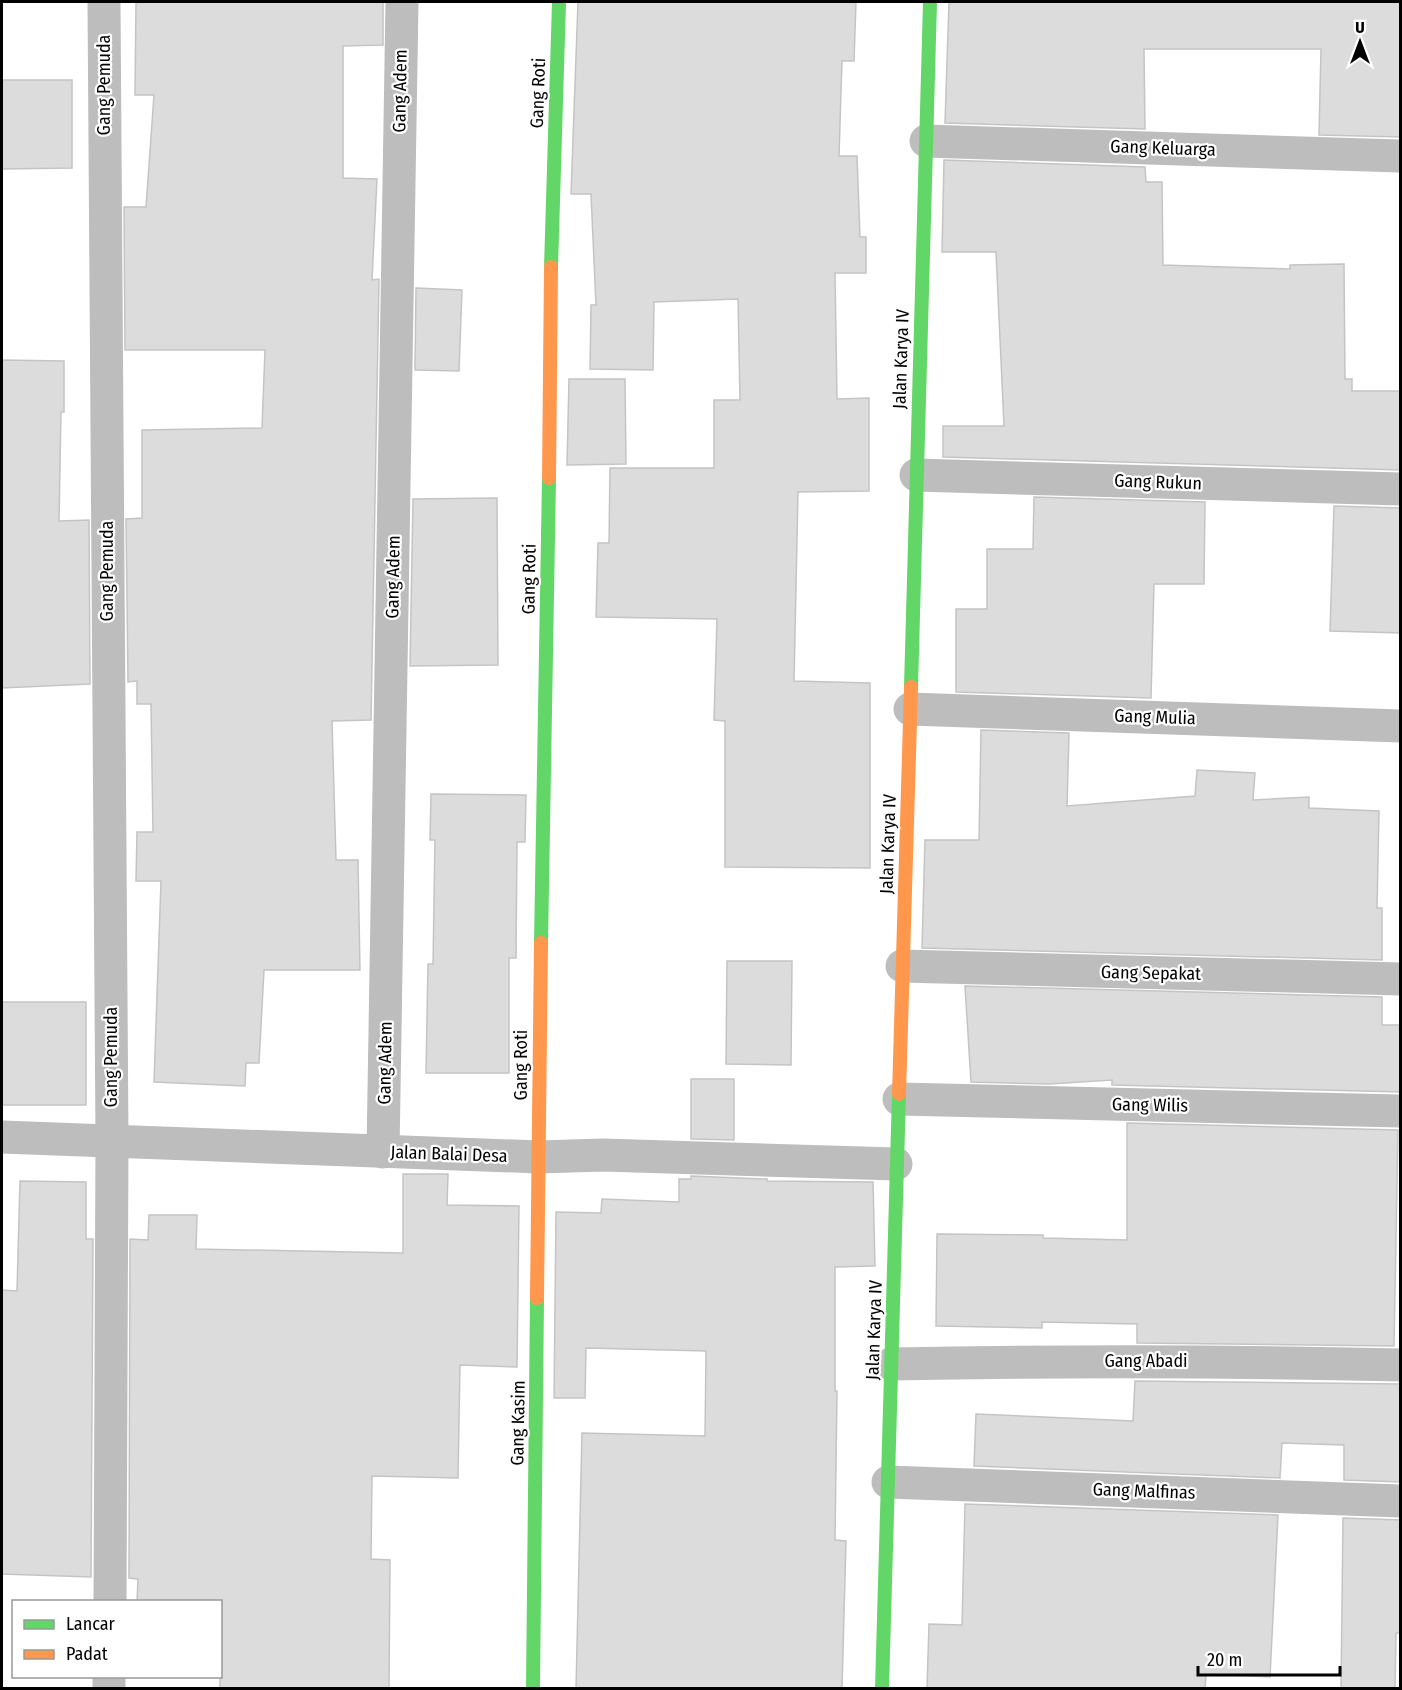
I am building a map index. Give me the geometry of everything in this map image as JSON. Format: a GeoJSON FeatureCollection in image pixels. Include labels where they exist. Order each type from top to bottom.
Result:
{"type":"FeatureCollection","features":[{"type":"Feature","properties":{"kind":"street","name":"Gang Pemuda"},"geometry":{"type":"LineString","coordinates":[[104,2],[112,1140],[110,1600]]}},
{"type":"Feature","properties":{"kind":"street","name":"Gang Adem"},"geometry":{"type":"LineString","coordinates":[[383,1152],[402,2]]}},
{"type":"Feature","properties":{"kind":"street","name":"Gang Roti"},"geometry":{"type":"LineString","coordinates":[[539,1157],[552,204],[559,2]]}},
{"type":"Feature","properties":{"kind":"street","name":"Jalan Karya IV"},"geometry":{"type":"LineString","coordinates":[[882,1689],[930,2]]}},
{"type":"Feature","properties":{"kind":"street","name":"Gang Keluarga"},"geometry":{"type":"LineString","coordinates":[[926,141],[1401,156]]}},
{"type":"Feature","properties":{"kind":"street","name":"Gang Rukun"},"geometry":{"type":"LineString","coordinates":[[916,475],[1401,489]]}},
{"type":"Feature","properties":{"kind":"street","name":"Gang Mulia"},"geometry":{"type":"LineString","coordinates":[[910,709],[1401,726]]}},
{"type":"Feature","properties":{"kind":"street","name":"Gang Sepakat"},"geometry":{"type":"LineString","coordinates":[[902,966],[1401,979]]}},
{"type":"Feature","properties":{"kind":"street","name":"Gang Wilis"},"geometry":{"type":"LineString","coordinates":[[899,1099],[1401,1111]]}},
{"type":"Feature","properties":{"kind":"street","name":"Jalan Balai Desa"},"geometry":{"type":"LineString","coordinates":[[2,1137],[539,1157],[603,1155],[896,1164]]}},
{"type":"Feature","properties":{"kind":"street","name":"Gang Kasim"},"geometry":{"type":"LineString","coordinates":[[533,1689],[539,1157]]}},
{"type":"Feature","properties":{"kind":"street","name":"Gang Abadi"},"geometry":{"type":"LineString","coordinates":[[891,1364],[1221,1361],[1401,1365]]}},
{"type":"Feature","properties":{"kind":"street","name":"Gang Malfinas"},"geometry":{"type":"LineString","coordinates":[[888,1482],[1401,1501]]}},
{"type":"Feature","properties":{"kind":"building"},"geometry":{"type":"Polygon","coordinates":[[[136,2],[383,2],[383,45],[343,46],[343,178],[377,179],[372,280],[379,279],[371,720],[332,721],[336,860],[358,860],[360,970],[264,970],[259,1063],[246,1063],[245,1086],[154,1082],[161,881],[136,881],[137,832],[153,832],[151,704],[137,704],[137,681],[128,682],[126,519],[142,518],[142,430],[262,428],[265,350],[125,350],[124,207],[146,207],[154,95],[135,95],[136,2]]]}},
{"type":"Feature","properties":{"kind":"building"},"geometry":{"type":"Polygon","coordinates":[[[578,2],[856,2],[854,61],[842,61],[839,156],[857,156],[860,237],[866,237],[866,273],[835,273],[837,399],[869,398],[869,491],[798,492],[794,681],[870,683],[870,868],[725,867],[725,721],[714,720],[717,619],[596,617],[598,543],[609,543],[610,468],[714,468],[714,400],[740,400],[738,299],[654,302],[653,370],[590,369],[591,305],[596,305],[591,194],[571,194],[578,2]]]}},
{"type":"Feature","properties":{"kind":"building"},"geometry":{"type":"Polygon","coordinates":[[[949,2],[1401,2],[1401,137],[1319,135],[1321,49],[1144,49],[1145,129],[945,123],[949,2]]]}},
{"type":"Feature","properties":{"kind":"building"},"geometry":{"type":"Polygon","coordinates":[[[2,80],[72,80],[72,168],[2,169],[2,80]]]}},
{"type":"Feature","properties":{"kind":"building"},"geometry":{"type":"Polygon","coordinates":[[[944,160],[1145,167],[1146,182],[1162,182],[1163,265],[1290,269],[1290,265],[1344,264],[1345,379],[1352,379],[1352,391],[1401,391],[1401,470],[943,457],[943,426],[1004,426],[996,252],[942,252],[944,160]]]}},
{"type":"Feature","properties":{"kind":"building"},"geometry":{"type":"Polygon","coordinates":[[[416,288],[462,290],[459,371],[415,370],[416,288]]]}},
{"type":"Feature","properties":{"kind":"building"},"geometry":{"type":"Polygon","coordinates":[[[2,360],[64,361],[59,521],[89,520],[90,684],[2,688],[2,360]]]}},
{"type":"Feature","properties":{"kind":"building"},"geometry":{"type":"Polygon","coordinates":[[[569,379],[625,379],[626,464],[567,465],[569,379]]]}},
{"type":"Feature","properties":{"kind":"building"},"geometry":{"type":"Polygon","coordinates":[[[1034,497],[1205,502],[1204,584],[1154,584],[1151,698],[956,692],[956,609],[987,609],[987,549],[1033,549],[1034,497]]]}},
{"type":"Feature","properties":{"kind":"building"},"geometry":{"type":"Polygon","coordinates":[[[497,498],[498,665],[410,666],[413,499],[497,498]]]}},
{"type":"Feature","properties":{"kind":"building"},"geometry":{"type":"Polygon","coordinates":[[[1334,506],[1401,508],[1401,633],[1330,631],[1334,506]]]}},
{"type":"Feature","properties":{"kind":"building"},"geometry":{"type":"Polygon","coordinates":[[[981,730],[1069,733],[1067,806],[1195,796],[1197,770],[1255,773],[1253,800],[1309,797],[1309,808],[1379,811],[1377,908],[1382,908],[1382,960],[922,948],[925,840],[979,840],[981,730]]]}},
{"type":"Feature","properties":{"kind":"building"},"geometry":{"type":"Polygon","coordinates":[[[431,794],[526,795],[525,842],[517,842],[516,958],[509,958],[509,1073],[426,1073],[428,964],[433,964],[435,840],[430,840],[431,794]]]}},
{"type":"Feature","properties":{"kind":"building"},"geometry":{"type":"Polygon","coordinates":[[[727,961],[792,961],[791,1065],[726,1064],[727,961]]]}},
{"type":"Feature","properties":{"kind":"building"},"geometry":{"type":"Polygon","coordinates":[[[965,986],[1382,997],[1382,1025],[1401,1025],[1401,1092],[1112,1085],[1112,1080],[1049,1084],[971,1082],[965,986]]]}},
{"type":"Feature","properties":{"kind":"building"},"geometry":{"type":"Polygon","coordinates":[[[2,1002],[86,1002],[86,1105],[2,1105],[2,1002]]]}},
{"type":"Feature","properties":{"kind":"building"},"geometry":{"type":"Polygon","coordinates":[[[691,1079],[734,1079],[734,1140],[691,1139],[691,1079]]]}},
{"type":"Feature","properties":{"kind":"building"},"geometry":{"type":"Polygon","coordinates":[[[1127,1123],[1398,1130],[1394,1346],[1137,1343],[1137,1324],[1042,1322],[1042,1328],[936,1326],[937,1234],[1043,1235],[1043,1238],[1127,1240],[1127,1123]]]}},
{"type":"Feature","properties":{"kind":"building"},"geometry":{"type":"Polygon","coordinates":[[[403,1174],[448,1174],[447,1205],[519,1206],[517,1367],[460,1365],[458,1478],[372,1476],[371,1559],[390,1560],[389,1689],[220,1689],[222,1600],[137,1600],[138,1579],[129,1578],[130,1239],[148,1240],[149,1215],[197,1215],[196,1249],[403,1253],[403,1174]]]}},
{"type":"Feature","properties":{"kind":"building"},"geometry":{"type":"Polygon","coordinates":[[[691,1176],[767,1179],[767,1181],[873,1182],[875,1266],[835,1267],[835,1391],[837,1391],[835,1540],[846,1541],[842,1689],[576,1689],[582,1433],[705,1436],[706,1351],[586,1348],[585,1398],[554,1398],[556,1212],[601,1213],[602,1199],[679,1202],[679,1179],[691,1179],[691,1176]]]}},
{"type":"Feature","properties":{"kind":"building"},"geometry":{"type":"Polygon","coordinates":[[[20,1181],[86,1182],[86,1239],[93,1239],[91,1577],[2,1574],[2,1290],[17,1291],[20,1181]]]}},
{"type":"Feature","properties":{"kind":"building"},"geometry":{"type":"Polygon","coordinates":[[[1135,1381],[1401,1384],[1401,1482],[1344,1480],[1344,1445],[1282,1443],[1280,1478],[974,1466],[976,1414],[1133,1421],[1135,1381]]]}},
{"type":"Feature","properties":{"kind":"building"},"geometry":{"type":"Polygon","coordinates":[[[965,1504],[1278,1515],[1270,1677],[1206,1674],[1205,1689],[927,1688],[929,1624],[962,1625],[965,1504]]]}},
{"type":"Feature","properties":{"kind":"building"},"geometry":{"type":"Polygon","coordinates":[[[1343,1518],[1401,1520],[1401,1633],[1396,1633],[1395,1689],[1341,1689],[1343,1518]]]}},
{"type":"Feature","properties":{"kind":"traffic: fast"},"geometry":{"type":"LineString","coordinates":[[551,267],[559,2]]}},
{"type":"Feature","properties":{"kind":"traffic: fast"},"geometry":{"type":"LineString","coordinates":[[911,687],[930,2]]}},
{"type":"Feature","properties":{"kind":"traffic: fast"},"geometry":{"type":"LineString","coordinates":[[541,943],[549,478]]}},
{"type":"Feature","properties":{"kind":"traffic: fast"},"geometry":{"type":"LineString","coordinates":[[882,1688],[899,1094]]}},
{"type":"Feature","properties":{"kind":"traffic: fast"},"geometry":{"type":"LineString","coordinates":[[533,1688],[537,1298]]}},
{"type":"Feature","properties":{"kind":"traffic: slow"},"geometry":{"type":"LineString","coordinates":[[549,478],[551,267]]}},
{"type":"Feature","properties":{"kind":"traffic: slow"},"geometry":{"type":"LineString","coordinates":[[899,1094],[911,687]]}},
{"type":"Feature","properties":{"kind":"traffic: slow"},"geometry":{"type":"LineString","coordinates":[[537,1298],[541,943]]}}]}
